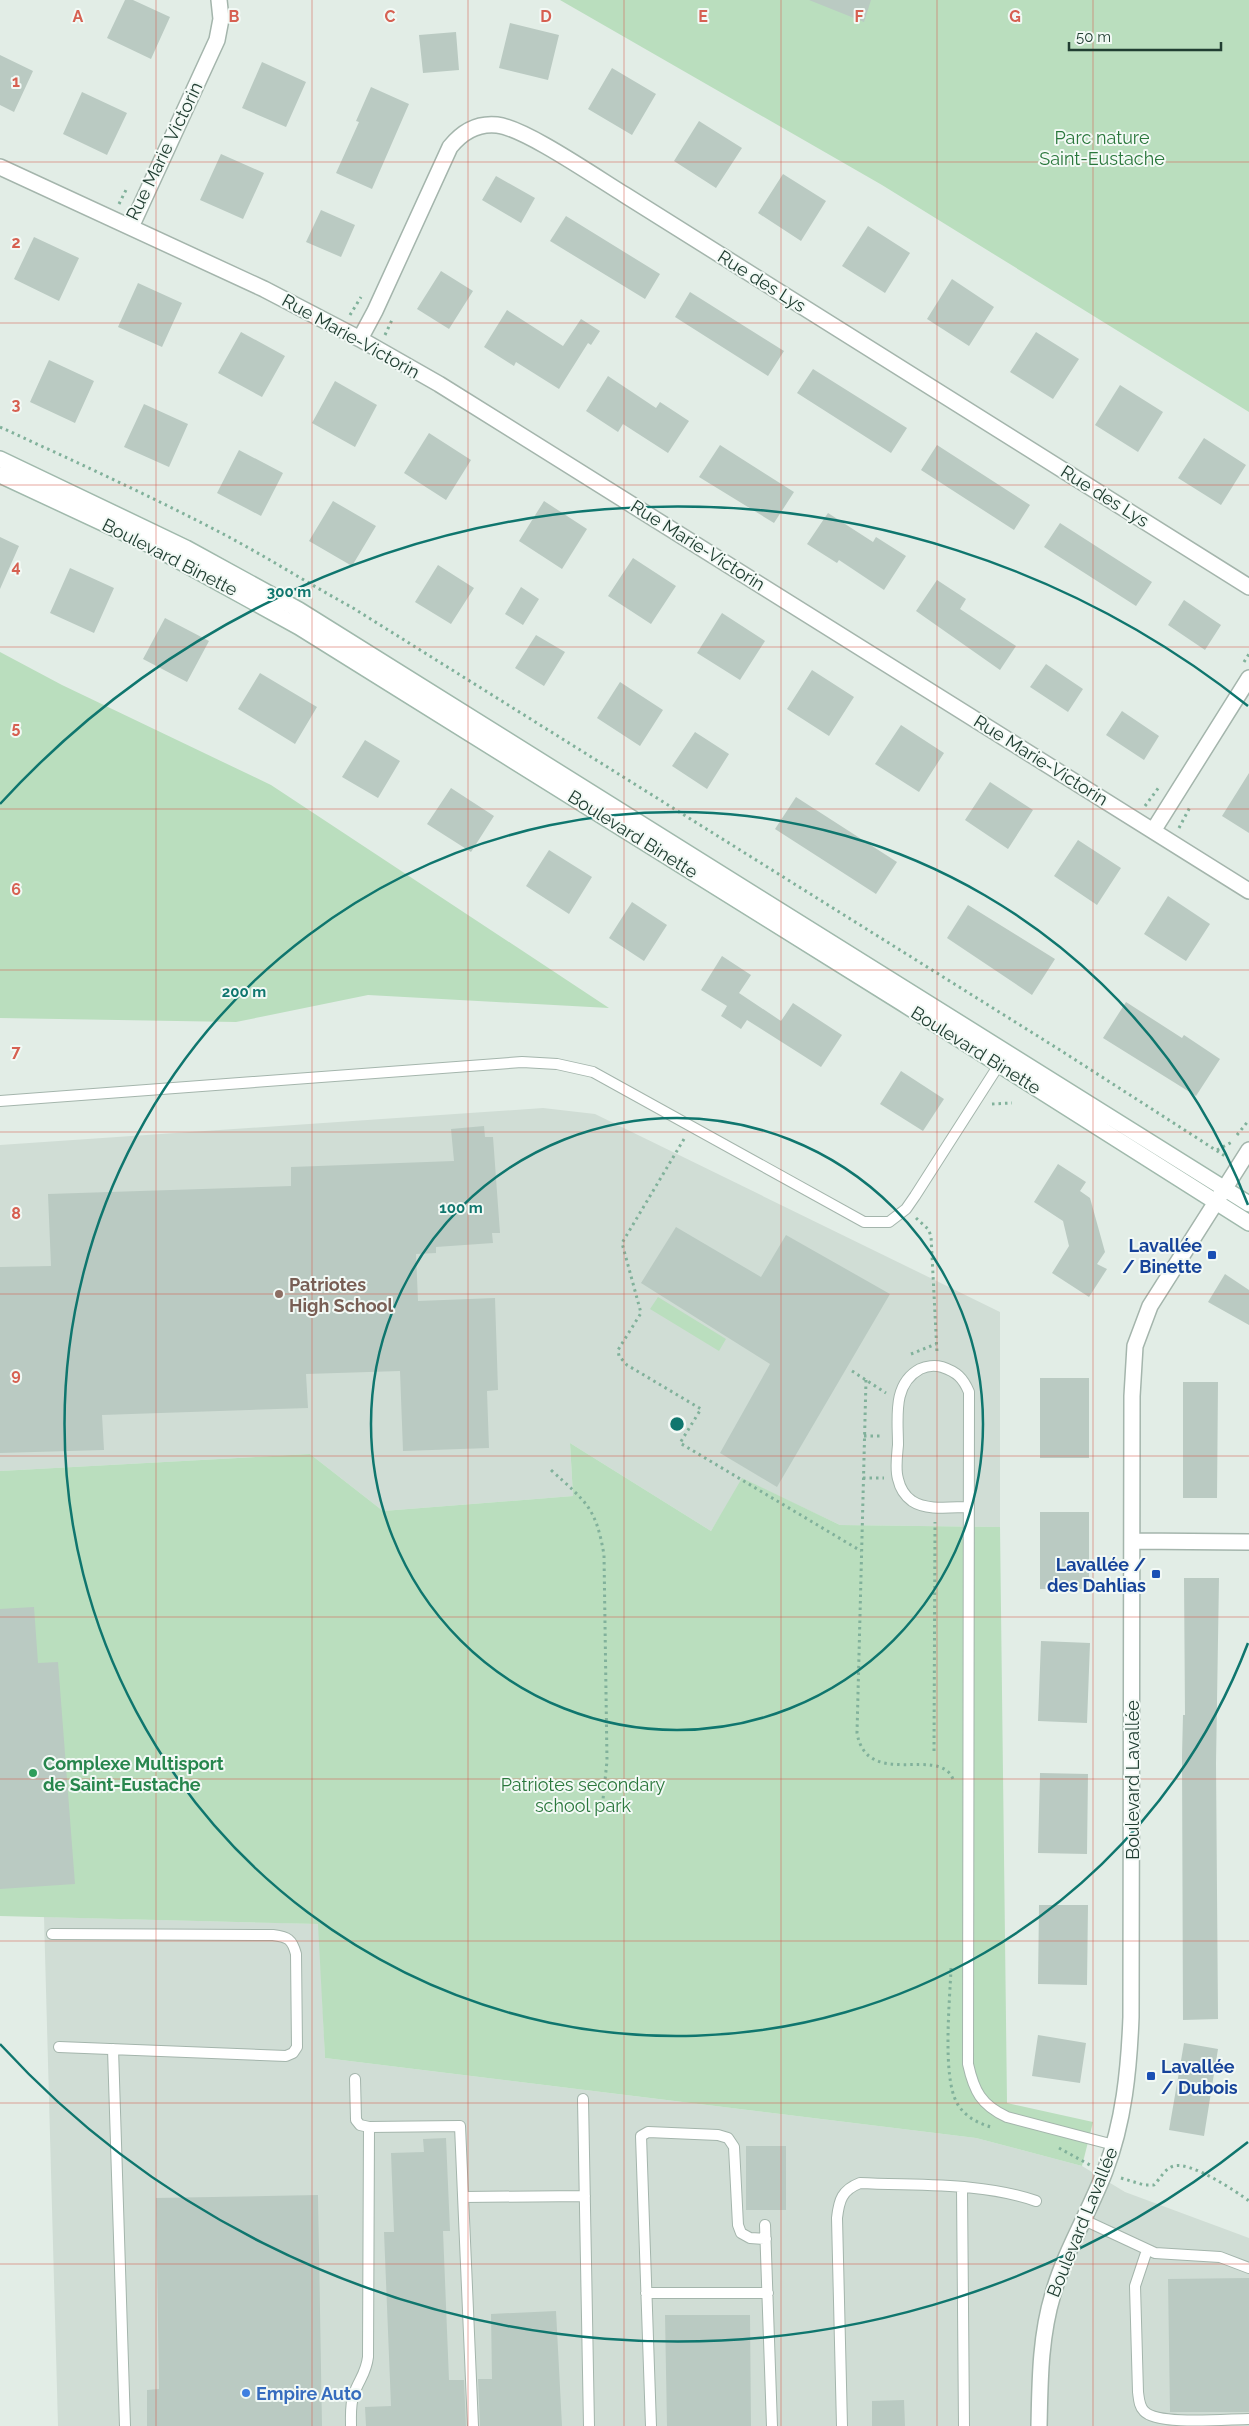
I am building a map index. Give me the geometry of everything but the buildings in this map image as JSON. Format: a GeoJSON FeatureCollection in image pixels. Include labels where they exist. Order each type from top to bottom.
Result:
{"type":"FeatureCollection","features":[{"type":"Feature","properties":{"kind":"street","name":"Rue Marie Victorin"},"geometry":{"type":"LineString","coordinates":[[0,167],[131,227],[216,40],[221,19],[219,0]]}},
{"type":"Feature","properties":{"kind":"street","name":"Rue des Lys"},"geometry":{"type":"LineString","coordinates":[[360,339],[375,311],[450,147],[469,130],[490,124],[502,126],[540,143],[618,190],[1249,587]]}},
{"type":"Feature","properties":{"kind":"street","name":"Rue Marie-Victorin"},"geometry":{"type":"LineString","coordinates":[[131,227],[264,289],[360,339],[498,420],[1249,891]]}},
{"type":"Feature","properties":{"kind":"street","name":"Boulevard Binette"},"geometry":{"type":"LineString","coordinates":[[0,459],[186,548],[299,610],[1003,1059],[1249,1222]]}},
{"type":"Feature","properties":{"kind":"street","name":"Boulevard Binette"},"geometry":{"type":"LineString","coordinates":[[0,475],[150,545],[299,627],[1003,1059],[1249,1204]]}},
{"type":"Feature","properties":{"kind":"street"},"geometry":{"type":"LineString","coordinates":[[1153,831],[1249,678]]}},
{"type":"Feature","properties":{"kind":"street","name":"Boulevard Lavallée"},"geometry":{"type":"LineString","coordinates":[[1039,2426],[1041,2357],[1048,2313],[1065,2260],[1105,2172],[1114,2145],[1125,2092],[1131,2017],[1132,1381],[1135,1346],[1140,1330],[1155,1298],[1249,1150]]}},
{"type":"Feature","properties":{"kind":"street"},"geometry":{"type":"LineString","coordinates":[[1132,1541],[1249,1542]]}},
{"type":"Feature","properties":{"kind":"lane"},"geometry":{"type":"LineString","coordinates":[[0,1101],[522,1062],[557,1064],[593,1072],[864,1222],[889,1222],[906,1208],[1003,1059]]}},
{"type":"Feature","properties":{"kind":"lane"},"geometry":{"type":"LineString","coordinates":[[969,1508],[924,1506],[913,1502],[903,1492],[897,1478],[898,1399],[904,1384],[911,1374],[924,1367],[938,1366],[953,1371],[963,1378],[969,1392],[969,1508],[968,2064],[972,2083],[981,2098],[992,2110],[1007,2117],[1114,2145]]}},
{"type":"Feature","properties":{"kind":"lane"},"geometry":{"type":"LineString","coordinates":[[52,1934],[286,1936],[293,1942],[296,1954],[297,2047],[293,2053],[286,2056],[59,2047]]}},
{"type":"Feature","properties":{"kind":"lane"},"geometry":{"type":"LineString","coordinates":[[113,2049],[126,2426]]}},
{"type":"Feature","properties":{"kind":"lane"},"geometry":{"type":"LineString","coordinates":[[355,2079],[356,2120],[360,2125],[369,2127],[460,2126],[473,2426]]}},
{"type":"Feature","properties":{"kind":"lane"},"geometry":{"type":"LineString","coordinates":[[583,2099],[588,2426]]}},
{"type":"Feature","properties":{"kind":"lane"},"geometry":{"type":"LineString","coordinates":[[351,2426],[351,2405],[354,2394],[365,2376],[368,2357],[369,2127]]}},
{"type":"Feature","properties":{"kind":"lane"},"geometry":{"type":"LineString","coordinates":[[650,2426],[641,2136],[648,2132],[718,2135],[728,2138],[734,2147],[738,2225],[741,2233],[750,2238],[766,2239]]}},
{"type":"Feature","properties":{"kind":"lane"},"geometry":{"type":"LineString","coordinates":[[842,2426],[837,2218],[842,2195],[849,2188],[860,2183],[962,2187],[1019,2195],[1036,2201]]}},
{"type":"Feature","properties":{"kind":"lane"},"geometry":{"type":"LineString","coordinates":[[962,2187],[964,2426]]}},
{"type":"Feature","properties":{"kind":"lane"},"geometry":{"type":"LineString","coordinates":[[464,2197],[585,2196]]}},
{"type":"Feature","properties":{"kind":"lane"},"geometry":{"type":"LineString","coordinates":[[1084,2220],[1147,2250],[1164,2254],[1220,2257],[1249,2268]]}},
{"type":"Feature","properties":{"kind":"lane"},"geometry":{"type":"LineString","coordinates":[[765,2225],[772,2426]]}},
{"type":"Feature","properties":{"kind":"lane"},"geometry":{"type":"LineString","coordinates":[[1147,2250],[1135,2286],[1138,2392],[1139,2402],[1144,2412],[1154,2417],[1174,2420],[1249,2419]]}},
{"type":"Feature","properties":{"kind":"lane"},"geometry":{"type":"LineString","coordinates":[[646,2293],[768,2293]]}},
{"type":"Feature","properties":{"kind":"path"},"geometry":{"type":"LineString","coordinates":[[392,321],[394,313]]}},
{"type":"Feature","properties":{"kind":"path"},"geometry":{"type":"LineString","coordinates":[[0,428],[107,476],[201,523],[265,557],[353,608],[1217,1150]]}},
{"type":"Feature","properties":{"kind":"path"},"geometry":{"type":"LineString","coordinates":[[990,1103],[1012,1103]]}},
{"type":"Feature","properties":{"kind":"path"},"geometry":{"type":"LineString","coordinates":[[692,1126],[622,1243],[641,1313],[618,1350],[619,1356],[627,1365],[701,1408],[680,1443],[861,1552]]}},
{"type":"Feature","properties":{"kind":"path"},"geometry":{"type":"LineString","coordinates":[[906,1208],[928,1228],[931,1236],[938,1366]]}},
{"type":"Feature","properties":{"kind":"path"},"geometry":{"type":"LineString","coordinates":[[852,1371],[886,1393]]}},
{"type":"Feature","properties":{"kind":"path"},"geometry":{"type":"LineString","coordinates":[[866,1380],[862,1478],[857,1733],[859,1745],[868,1756],[878,1762],[941,1767],[950,1774],[954,1782]]}},
{"type":"Feature","properties":{"kind":"path"},"geometry":{"type":"LineString","coordinates":[[551,1470],[585,1501],[599,1525],[604,1555],[607,1761],[602,1809]]}},
{"type":"Feature","properties":{"kind":"path"},"geometry":{"type":"LineString","coordinates":[[862,1478],[884,1478],[888,1487]]}},
{"type":"Feature","properties":{"kind":"path"},"geometry":{"type":"LineString","coordinates":[[928,1518],[935,1520],[934,1751]]}},
{"type":"Feature","properties":{"kind":"path"},"geometry":{"type":"LineString","coordinates":[[951,1960],[949,2068],[952,2086],[957,2103],[970,2118],[993,2128]]}},
{"type":"Feature","properties":{"kind":"path"},"geometry":{"type":"LineString","coordinates":[[1057,2146],[1084,2161]]}},
{"type":"Feature","properties":{"kind":"path"},"geometry":{"type":"LineString","coordinates":[[1127,2180],[1144,2185],[1154,2185],[1170,2168],[1181,2165],[1225,2184],[1249,2201]]}},
{"type":"Feature","properties":{"kind":"shaded area"},"geometry":{"type":"Polygon","coordinates":[[[543,1108],[595,1114],[1000,1312],[1000,1527],[840,1525],[743,1479],[711,1531],[570,1443],[573,1496],[383,1511],[310,1454],[0,1471],[0,1145],[543,1108]]]}},
{"type":"Feature","properties":{"kind":"shaded area"},"geometry":{"type":"Polygon","coordinates":[[[44,1917],[319,1924],[325,2058],[976,2138],[1082,2166],[1125,2192],[1249,2238],[1249,2426],[58,2426],[44,1917]]]}},
{"type":"Feature","properties":{"kind":"green space","name":"Parc nature Saint-Eustache"},"geometry":{"type":"Polygon","coordinates":[[[560,0],[1249,0],[1249,412],[882,185],[560,0]]]}},
{"type":"Feature","properties":{"kind":"green space"},"geometry":{"type":"Polygon","coordinates":[[[0,652],[62,685],[271,785],[609,1008],[368,995],[236,1022],[0,1018],[0,652]]]}},
{"type":"Feature","properties":{"kind":"green space"},"geometry":{"type":"Polygon","coordinates":[[[658,1297],[726,1339],[719,1351],[650,1309],[658,1297]]]}},
{"type":"Feature","properties":{"kind":"green space","name":"Patriotes secondary school park"},"geometry":{"type":"Polygon","coordinates":[[[570,1443],[711,1531],[742,1478],[840,1525],[1000,1527],[1007,2103],[1093,2122],[1082,2166],[976,2138],[325,2058],[318,1924],[0,1916],[0,1471],[310,1454],[383,1511],[573,1496],[570,1443]]]}},
{"type":"Feature","properties":{"kind":"place","name":"Lavallée / Binette"},"geometry":{"type":"Point","coordinates":[1212,1255]}},
{"type":"Feature","properties":{"kind":"place","name":"Patriotes High School"},"geometry":{"type":"Point","coordinates":[279,1294]}},
{"type":"Feature","properties":{"kind":"place","name":"Lavallée / des Dahlias"},"geometry":{"type":"Point","coordinates":[1156,1574]}},
{"type":"Feature","properties":{"kind":"place","name":"Complexe Multisport de Saint-Eustache"},"geometry":{"type":"Point","coordinates":[33,1773]}},
{"type":"Feature","properties":{"kind":"place","name":"Lavallée / Dubois"},"geometry":{"type":"Point","coordinates":[1151,2076]}},
{"type":"Feature","properties":{"kind":"place","name":"Empire Auto"},"geometry":{"type":"Point","coordinates":[246,2393]}}]}
